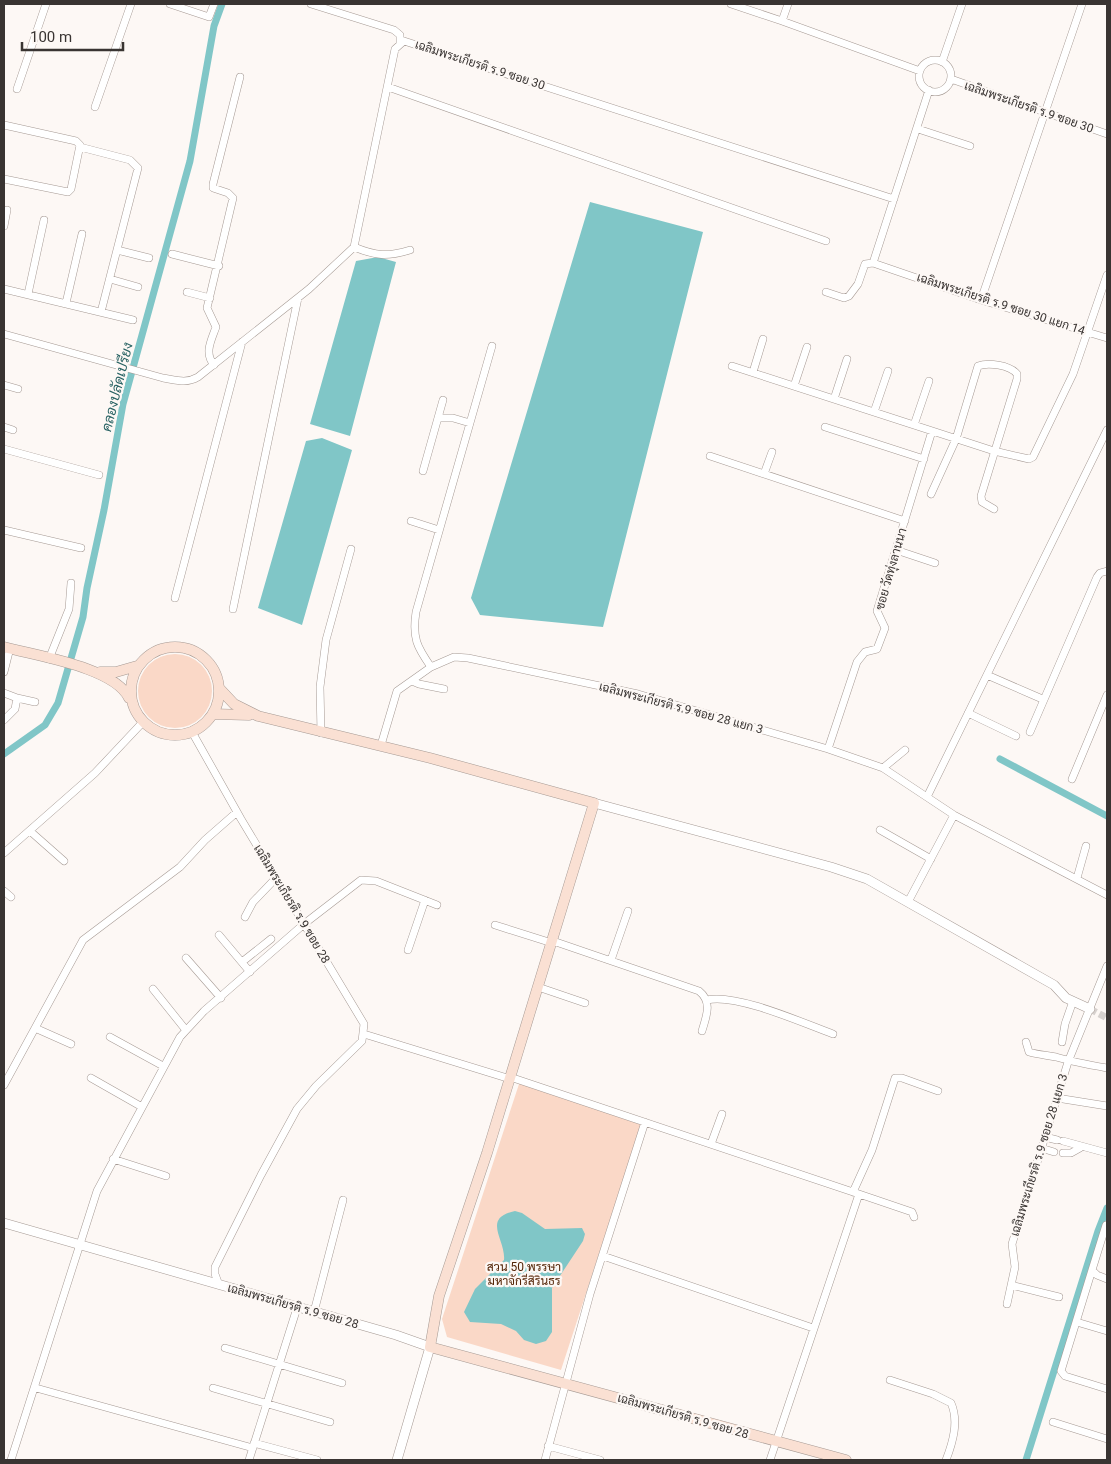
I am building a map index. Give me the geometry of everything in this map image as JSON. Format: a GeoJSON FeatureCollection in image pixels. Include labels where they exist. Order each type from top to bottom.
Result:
{"type":"FeatureCollection","features":[{"type":"Feature","properties":{"kind":"main road"},"geometry":{"type":"LineString","coordinates":[[94,671],[119,684],[143,722],[166,734],[192,732],[204,725],[213,714],[218,702],[218,679],[210,663],[188,648],[179,646],[161,648],[146,657],[137,666],[130,685],[131,702]]}},
{"type":"Feature","properties":{"kind":"main road"},"geometry":{"type":"LineString","coordinates":[[7,648],[94,671],[116,672],[137,666]]}},
{"type":"Feature","properties":{"kind":"main road"},"geometry":{"type":"LineString","coordinates":[[219,688],[234,704],[258,716],[321,733],[380,745],[594,803],[510,1078],[439,1296],[430,1348]]}},
{"type":"Feature","properties":{"kind":"main road"},"geometry":{"type":"LineString","coordinates":[[213,714],[258,716]]}},
{"type":"Feature","properties":{"kind":"main road","name":"เฉลิมพระเกียรติ ร.9 ซอย 28"},"geometry":{"type":"LineString","coordinates":[[430,1348],[846,1460]]}},
{"type":"Feature","properties":{"kind":"street"},"geometry":{"type":"LineString","coordinates":[[17,89],[46,4]]}},
{"type":"Feature","properties":{"kind":"street"},"geometry":{"type":"LineString","coordinates":[[95,107],[131,4]]}},
{"type":"Feature","properties":{"kind":"street"},"geometry":{"type":"LineString","coordinates":[[170,4],[209,17],[214,4]]}},
{"type":"Feature","properties":{"kind":"street"},"geometry":{"type":"LineString","coordinates":[[311,4],[394,30],[400,35],[400,42]]}},
{"type":"Feature","properties":{"kind":"street"},"geometry":{"type":"LineString","coordinates":[[731,4],[920,71]]}},
{"type":"Feature","properties":{"kind":"street"},"geometry":{"type":"LineString","coordinates":[[782,21],[788,4]]}},
{"type":"Feature","properties":{"kind":"street"},"geometry":{"type":"LineString","coordinates":[[942,62],[962,4]]}},
{"type":"Feature","properties":{"kind":"street"},"geometry":{"type":"LineString","coordinates":[[981,300],[1082,4]]}},
{"type":"Feature","properties":{"kind":"street","name":"เฉลิมพระเกียรติ ร.9 ซอย 30"},"geometry":{"type":"LineString","coordinates":[[354,247],[395,49],[400,42],[408,42],[894,199]]}},
{"type":"Feature","properties":{"kind":"street"},"geometry":{"type":"LineString","coordinates":[[931,61],[942,62],[949,69],[950,79],[942,90],[929,90],[921,82],[920,71],[931,61]]}},
{"type":"Feature","properties":{"kind":"street"},"geometry":{"type":"LineString","coordinates":[[214,365],[208,358],[208,353],[216,327],[207,308],[219,266],[232,198],[228,193],[213,188],[213,184],[240,77]]}},
{"type":"Feature","properties":{"kind":"street","name":"เฉลิมพระเกียรติ ร.9 ซอย 30"},"geometry":{"type":"LineString","coordinates":[[950,79],[1045,114],[1107,134]]}},
{"type":"Feature","properties":{"kind":"street"},"geometry":{"type":"LineString","coordinates":[[388,88],[826,241]]}},
{"type":"Feature","properties":{"kind":"street"},"geometry":{"type":"LineString","coordinates":[[826,292],[844,298],[849,296],[858,284],[865,264],[874,263],[929,90]]}},
{"type":"Feature","properties":{"kind":"street"},"geometry":{"type":"LineString","coordinates":[[4,125],[76,141],[80,147],[130,160],[138,168],[101,312]]}},
{"type":"Feature","properties":{"kind":"street"},"geometry":{"type":"LineString","coordinates":[[918,129],[970,146]]}},
{"type":"Feature","properties":{"kind":"street"},"geometry":{"type":"LineString","coordinates":[[4,179],[64,192],[71,189],[80,147]]}},
{"type":"Feature","properties":{"kind":"street"},"geometry":{"type":"LineString","coordinates":[[4,226],[7,210]]}},
{"type":"Feature","properties":{"kind":"street"},"geometry":{"type":"LineString","coordinates":[[28,294],[44,220]]}},
{"type":"Feature","properties":{"kind":"street"},"geometry":{"type":"LineString","coordinates":[[66,303],[82,234]]}},
{"type":"Feature","properties":{"kind":"street"},"geometry":{"type":"LineString","coordinates":[[4,334],[119,367],[178,381],[191,381],[298,298],[350,254],[354,247],[382,256],[391,256],[410,250]]}},
{"type":"Feature","properties":{"kind":"street"},"geometry":{"type":"LineString","coordinates":[[117,250],[149,258]]}},
{"type":"Feature","properties":{"kind":"street"},"geometry":{"type":"LineString","coordinates":[[172,254],[219,266]]}},
{"type":"Feature","properties":{"kind":"street","name":"เฉลิมพระเกียรติ ร.9 ซอย 30 แยก 14"},"geometry":{"type":"LineString","coordinates":[[874,263],[981,300],[1107,338]]}},
{"type":"Feature","properties":{"kind":"street"},"geometry":{"type":"LineString","coordinates":[[732,366],[1026,460],[1033,457],[1073,374],[1107,275]]}},
{"type":"Feature","properties":{"kind":"street"},"geometry":{"type":"LineString","coordinates":[[110,279],[138,287]]}},
{"type":"Feature","properties":{"kind":"street"},"geometry":{"type":"LineString","coordinates":[[4,291],[28,294],[134,320]]}},
{"type":"Feature","properties":{"kind":"street"},"geometry":{"type":"LineString","coordinates":[[187,292],[210,298]]}},
{"type":"Feature","properties":{"kind":"street"},"geometry":{"type":"LineString","coordinates":[[233,609],[298,298]]}},
{"type":"Feature","properties":{"kind":"street"},"geometry":{"type":"LineString","coordinates":[[753,372],[763,339]]}},
{"type":"Feature","properties":{"kind":"street"},"geometry":{"type":"LineString","coordinates":[[175,598],[242,342]]}},
{"type":"Feature","properties":{"kind":"street"},"geometry":{"type":"LineString","coordinates":[[431,667],[417,647],[414,625],[492,346]]}},
{"type":"Feature","properties":{"kind":"street"},"geometry":{"type":"LineString","coordinates":[[794,386],[807,347]]}},
{"type":"Feature","properties":{"kind":"street"},"geometry":{"type":"LineString","coordinates":[[834,399],[848,359]]}},
{"type":"Feature","properties":{"kind":"street"},"geometry":{"type":"LineString","coordinates":[[931,494],[956,438],[978,366],[986,364],[1011,369],[1017,374],[1017,379],[981,496],[982,502],[994,509]]}},
{"type":"Feature","properties":{"kind":"street"},"geometry":{"type":"LineString","coordinates":[[874,412],[888,371]]}},
{"type":"Feature","properties":{"kind":"street"},"geometry":{"type":"LineString","coordinates":[[914,425],[928,381]]}},
{"type":"Feature","properties":{"kind":"street"},"geometry":{"type":"LineString","coordinates":[[4,385],[18,389]]}},
{"type":"Feature","properties":{"kind":"street"},"geometry":{"type":"LineString","coordinates":[[423,471],[443,400]]}},
{"type":"Feature","properties":{"kind":"street"},"geometry":{"type":"LineString","coordinates":[[438,418],[453,418],[470,423]]}},
{"type":"Feature","properties":{"kind":"street"},"geometry":{"type":"LineString","coordinates":[[4,427],[13,430]]}},
{"type":"Feature","properties":{"kind":"street"},"geometry":{"type":"LineString","coordinates":[[825,427],[924,460]]}},
{"type":"Feature","properties":{"kind":"street"},"geometry":{"type":"LineString","coordinates":[[926,797],[1107,430]]}},
{"type":"Feature","properties":{"kind":"street","name":"ซอย วัดทุ่งลานนา"},"geometry":{"type":"LineString","coordinates":[[828,749],[857,662],[865,652],[877,649],[884,632],[884,624],[877,611],[932,431]]}},
{"type":"Feature","properties":{"kind":"street"},"geometry":{"type":"LineString","coordinates":[[4,449],[99,475]]}},
{"type":"Feature","properties":{"kind":"street"},"geometry":{"type":"LineString","coordinates":[[764,474],[772,452]]}},
{"type":"Feature","properties":{"kind":"street"},"geometry":{"type":"LineString","coordinates":[[710,456],[905,521]]}},
{"type":"Feature","properties":{"kind":"street"},"geometry":{"type":"LineString","coordinates":[[411,521],[440,530]]}},
{"type":"Feature","properties":{"kind":"street"},"geometry":{"type":"LineString","coordinates":[[4,530],[81,548]]}},
{"type":"Feature","properties":{"kind":"street"},"geometry":{"type":"LineString","coordinates":[[321,733],[320,687],[326,640],[351,548]]}},
{"type":"Feature","properties":{"kind":"street"},"geometry":{"type":"LineString","coordinates":[[896,550],[936,563]]}},
{"type":"Feature","properties":{"kind":"street"},"geometry":{"type":"LineString","coordinates":[[1030,732],[1097,577],[1100,573],[1107,571]]}},
{"type":"Feature","properties":{"kind":"street"},"geometry":{"type":"LineString","coordinates":[[53,660],[69,609],[71,583]]}},
{"type":"Feature","properties":{"kind":"street"},"geometry":{"type":"LineString","coordinates":[[4,672],[7,648]]}},
{"type":"Feature","properties":{"kind":"street","name":"เฉลิมพระเกียรติ ร.9 ซอย 28 แยก 3"},"geometry":{"type":"LineString","coordinates":[[380,745],[397,691],[431,667],[454,657],[468,658],[638,694],[828,749],[883,768],[954,815],[1107,894]]}},
{"type":"Feature","properties":{"kind":"street"},"geometry":{"type":"LineString","coordinates":[[986,675],[1040,698]]}},
{"type":"Feature","properties":{"kind":"street"},"geometry":{"type":"LineString","coordinates":[[412,680],[419,684],[444,689]]}},
{"type":"Feature","properties":{"kind":"street"},"geometry":{"type":"LineString","coordinates":[[4,693],[36,702]]}},
{"type":"Feature","properties":{"kind":"street"},"geometry":{"type":"LineString","coordinates":[[1072,779],[1107,695]]}},
{"type":"Feature","properties":{"kind":"street"},"geometry":{"type":"LineString","coordinates":[[4,720],[15,709],[17,698]]}},
{"type":"Feature","properties":{"kind":"street"},"geometry":{"type":"LineString","coordinates":[[968,713],[1016,736]]}},
{"type":"Feature","properties":{"kind":"street"},"geometry":{"type":"LineString","coordinates":[[4,854],[95,773],[143,722]]}},
{"type":"Feature","properties":{"kind":"street","name":"เฉลิมพระเกียรติ ร.9 ซอย 28"},"geometry":{"type":"LineString","coordinates":[[192,732],[276,878],[362,1018],[364,1034],[355,1049],[316,1086],[297,1110],[260,1175],[215,1267],[215,1274],[219,1285],[430,1348]]}},
{"type":"Feature","properties":{"kind":"street"},"geometry":{"type":"LineString","coordinates":[[883,768],[905,750]]}},
{"type":"Feature","properties":{"kind":"street"},"geometry":{"type":"LineString","coordinates":[[594,803],[831,867],[867,879],[1054,985],[1073,1002],[1090,1009]]}},
{"type":"Feature","properties":{"kind":"street"},"geometry":{"type":"LineString","coordinates":[[4,1086],[84,940],[180,867],[205,840],[237,812]]}},
{"type":"Feature","properties":{"kind":"street"},"geometry":{"type":"LineString","coordinates":[[908,902],[954,815]]}},
{"type":"Feature","properties":{"kind":"street"},"geometry":{"type":"LineString","coordinates":[[880,830],[931,859]]}},
{"type":"Feature","properties":{"kind":"street"},"geometry":{"type":"LineString","coordinates":[[30,831],[64,861]]}},
{"type":"Feature","properties":{"kind":"street"},"geometry":{"type":"LineString","coordinates":[[1077,878],[1086,846]]}},
{"type":"Feature","properties":{"kind":"street"},"geometry":{"type":"LineString","coordinates":[[245,917],[253,902],[276,878]]}},
{"type":"Feature","properties":{"kind":"street"},"geometry":{"type":"LineString","coordinates":[[12,1460],[97,1191],[163,1066],[185,1029],[304,924],[361,880],[376,881],[437,905]]}},
{"type":"Feature","properties":{"kind":"street"},"geometry":{"type":"LineString","coordinates":[[4,891],[11,897]]}},
{"type":"Feature","properties":{"kind":"street"},"geometry":{"type":"LineString","coordinates":[[408,950],[425,900]]}},
{"type":"Feature","properties":{"kind":"street"},"geometry":{"type":"LineString","coordinates":[[611,960],[628,911]]}},
{"type":"Feature","properties":{"kind":"street"},"geometry":{"type":"LineString","coordinates":[[495,925],[611,960],[699,991],[707,1000],[707,1011],[702,1031]]}},
{"type":"Feature","properties":{"kind":"street"},"geometry":{"type":"LineString","coordinates":[[219,935],[250,972]]}},
{"type":"Feature","properties":{"kind":"street"},"geometry":{"type":"LineString","coordinates":[[242,962],[271,939]]}},
{"type":"Feature","properties":{"kind":"street"},"geometry":{"type":"LineString","coordinates":[[186,958],[221,998]]}},
{"type":"Feature","properties":{"kind":"street","name":"เฉลิมพระเกียรติ ร.9 ซอย 28 แยก 3"},"geometry":{"type":"LineString","coordinates":[[1007,1304],[1015,1267],[1012,1244],[1068,1062],[1107,966]]}},
{"type":"Feature","properties":{"kind":"street"},"geometry":{"type":"LineString","coordinates":[[538,987],[585,1003]]}},
{"type":"Feature","properties":{"kind":"street"},"geometry":{"type":"LineString","coordinates":[[153,989],[185,1029]]}},
{"type":"Feature","properties":{"kind":"street"},"geometry":{"type":"LineString","coordinates":[[707,1000],[728,999],[763,1009],[833,1034]]}},
{"type":"Feature","properties":{"kind":"street"},"geometry":{"type":"LineString","coordinates":[[1062,1042],[1064,1024],[1073,1002]]}},
{"type":"Feature","properties":{"kind":"street"},"geometry":{"type":"LineString","coordinates":[[35,1028],[71,1044]]}},
{"type":"Feature","properties":{"kind":"street"},"geometry":{"type":"LineString","coordinates":[[364,1034],[510,1078],[711,1144],[912,1212],[914,1217]]}},
{"type":"Feature","properties":{"kind":"street"},"geometry":{"type":"LineString","coordinates":[[110,1037],[163,1066]]}},
{"type":"Feature","properties":{"kind":"street"},"geometry":{"type":"LineString","coordinates":[[1026,1042],[1029,1052],[1068,1062],[1107,1068]]}},
{"type":"Feature","properties":{"kind":"street"},"geometry":{"type":"LineString","coordinates":[[91,1078],[142,1106]]}},
{"type":"Feature","properties":{"kind":"street"},"geometry":{"type":"LineString","coordinates":[[770,1460],[895,1078],[902,1078],[938,1091]]}},
{"type":"Feature","properties":{"kind":"street"},"geometry":{"type":"LineString","coordinates":[[1057,1098],[1107,1106]]}},
{"type":"Feature","properties":{"kind":"street"},"geometry":{"type":"LineString","coordinates":[[711,1144],[722,1114]]}},
{"type":"Feature","properties":{"kind":"street"},"geometry":{"type":"LineString","coordinates":[[545,1460],[565,1383],[644,1122]]}},
{"type":"Feature","properties":{"kind":"street"},"geometry":{"type":"LineString","coordinates":[[1045,1137],[1080,1148],[1107,1153]]}},
{"type":"Feature","properties":{"kind":"street"},"geometry":{"type":"LineString","coordinates":[[1042,1148],[1054,1152]]}},
{"type":"Feature","properties":{"kind":"street"},"geometry":{"type":"LineString","coordinates":[[1063,1153],[1072,1153],[1080,1148]]}},
{"type":"Feature","properties":{"kind":"street"},"geometry":{"type":"LineString","coordinates":[[113,1159],[166,1176]]}},
{"type":"Feature","properties":{"kind":"street"},"geometry":{"type":"LineString","coordinates":[[314,1312],[343,1200]]}},
{"type":"Feature","properties":{"kind":"street"},"geometry":{"type":"LineString","coordinates":[[4,1223],[219,1285]]}},
{"type":"Feature","properties":{"kind":"street"},"geometry":{"type":"LineString","coordinates":[[1106,1223],[1061,1371],[1065,1376],[1107,1389]]}},
{"type":"Feature","properties":{"kind":"street"},"geometry":{"type":"LineString","coordinates":[[603,1256],[813,1328]]}},
{"type":"Feature","properties":{"kind":"street"},"geometry":{"type":"LineString","coordinates":[[1092,1270],[1096,1275],[1107,1279]]}},
{"type":"Feature","properties":{"kind":"street"},"geometry":{"type":"LineString","coordinates":[[1011,1285],[1059,1297]]}},
{"type":"Feature","properties":{"kind":"street"},"geometry":{"type":"LineString","coordinates":[[249,1460],[296,1308]]}},
{"type":"Feature","properties":{"kind":"street"},"geometry":{"type":"LineString","coordinates":[[1080,1323],[1107,1331]]}},
{"type":"Feature","properties":{"kind":"street"},"geometry":{"type":"LineString","coordinates":[[224,1348],[279,1366],[342,1383]]}},
{"type":"Feature","properties":{"kind":"street"},"geometry":{"type":"LineString","coordinates":[[397,1460],[430,1348]]}},
{"type":"Feature","properties":{"kind":"street"},"geometry":{"type":"LineString","coordinates":[[890,1380],[951,1402],[955,1419],[946,1460]]}},
{"type":"Feature","properties":{"kind":"street"},"geometry":{"type":"LineString","coordinates":[[36,1388],[317,1460]]}},
{"type":"Feature","properties":{"kind":"street"},"geometry":{"type":"LineString","coordinates":[[213,1388],[330,1422]]}},
{"type":"Feature","properties":{"kind":"street"},"geometry":{"type":"LineString","coordinates":[[1053,1422],[1107,1439]]}},
{"type":"Feature","properties":{"kind":"street"},"geometry":{"type":"LineString","coordinates":[[548,1446],[600,1460]]}},
{"type":"Feature","properties":{"kind":"green space"},"geometry":{"type":"Polygon","coordinates":[[[175,654],[189,657],[201,665],[209,677],[212,691],[209,705],[201,717],[189,725],[175,728],[161,725],[149,717],[141,705],[138,691],[141,677],[149,665],[161,657],[175,654]]]}},
{"type":"Feature","properties":{"kind":"green space","name":"สวน 50 พรรษา มหาจักรีสิรินธร"},"geometry":{"type":"Polygon","coordinates":[[[520,1081],[642,1122],[561,1370],[447,1337],[442,1319],[520,1081]]]}},
{"type":"Feature","properties":{"kind":"water"},"geometry":{"type":"Polygon","coordinates":[[[590,202],[703,232],[603,627],[480,615],[471,598],[590,202]]]}},
{"type":"Feature","properties":{"kind":"water"},"geometry":{"type":"Polygon","coordinates":[[[378,257],[396,262],[350,436],[310,424],[356,261],[378,257]]]}},
{"type":"Feature","properties":{"kind":"water"},"geometry":{"type":"Polygon","coordinates":[[[322,438],[352,450],[302,625],[258,608],[306,441],[322,438]]]}},
{"type":"Feature","properties":{"kind":"water"},"geometry":{"type":"Polygon","coordinates":[[[515,1211],[522,1213],[545,1229],[582,1228],[585,1234],[583,1241],[552,1288],[552,1332],[546,1341],[536,1344],[524,1340],[516,1331],[501,1324],[470,1322],[464,1312],[475,1289],[504,1260],[504,1252],[497,1224],[499,1219],[505,1214],[515,1211]]]}},
{"type":"Feature","properties":{"kind":"waterway","name":"คลองปลัดเปรียง"},"geometry":{"type":"LineString","coordinates":[[4,754],[45,725],[58,703],[83,617],[123,404],[190,161],[214,26],[222,4]]}},
{"type":"Feature","properties":{"kind":"waterway"},"geometry":{"type":"LineString","coordinates":[[1000,759],[1107,816]]}},
{"type":"Feature","properties":{"kind":"waterway"},"geometry":{"type":"LineString","coordinates":[[1026,1460],[1098,1231],[1107,1208]]}},
{"type":"Feature","properties":{"kind":"tunnel"},"geometry":{"type":"LineString","coordinates":[[1090,1009],[1107,1018]]}}]}
